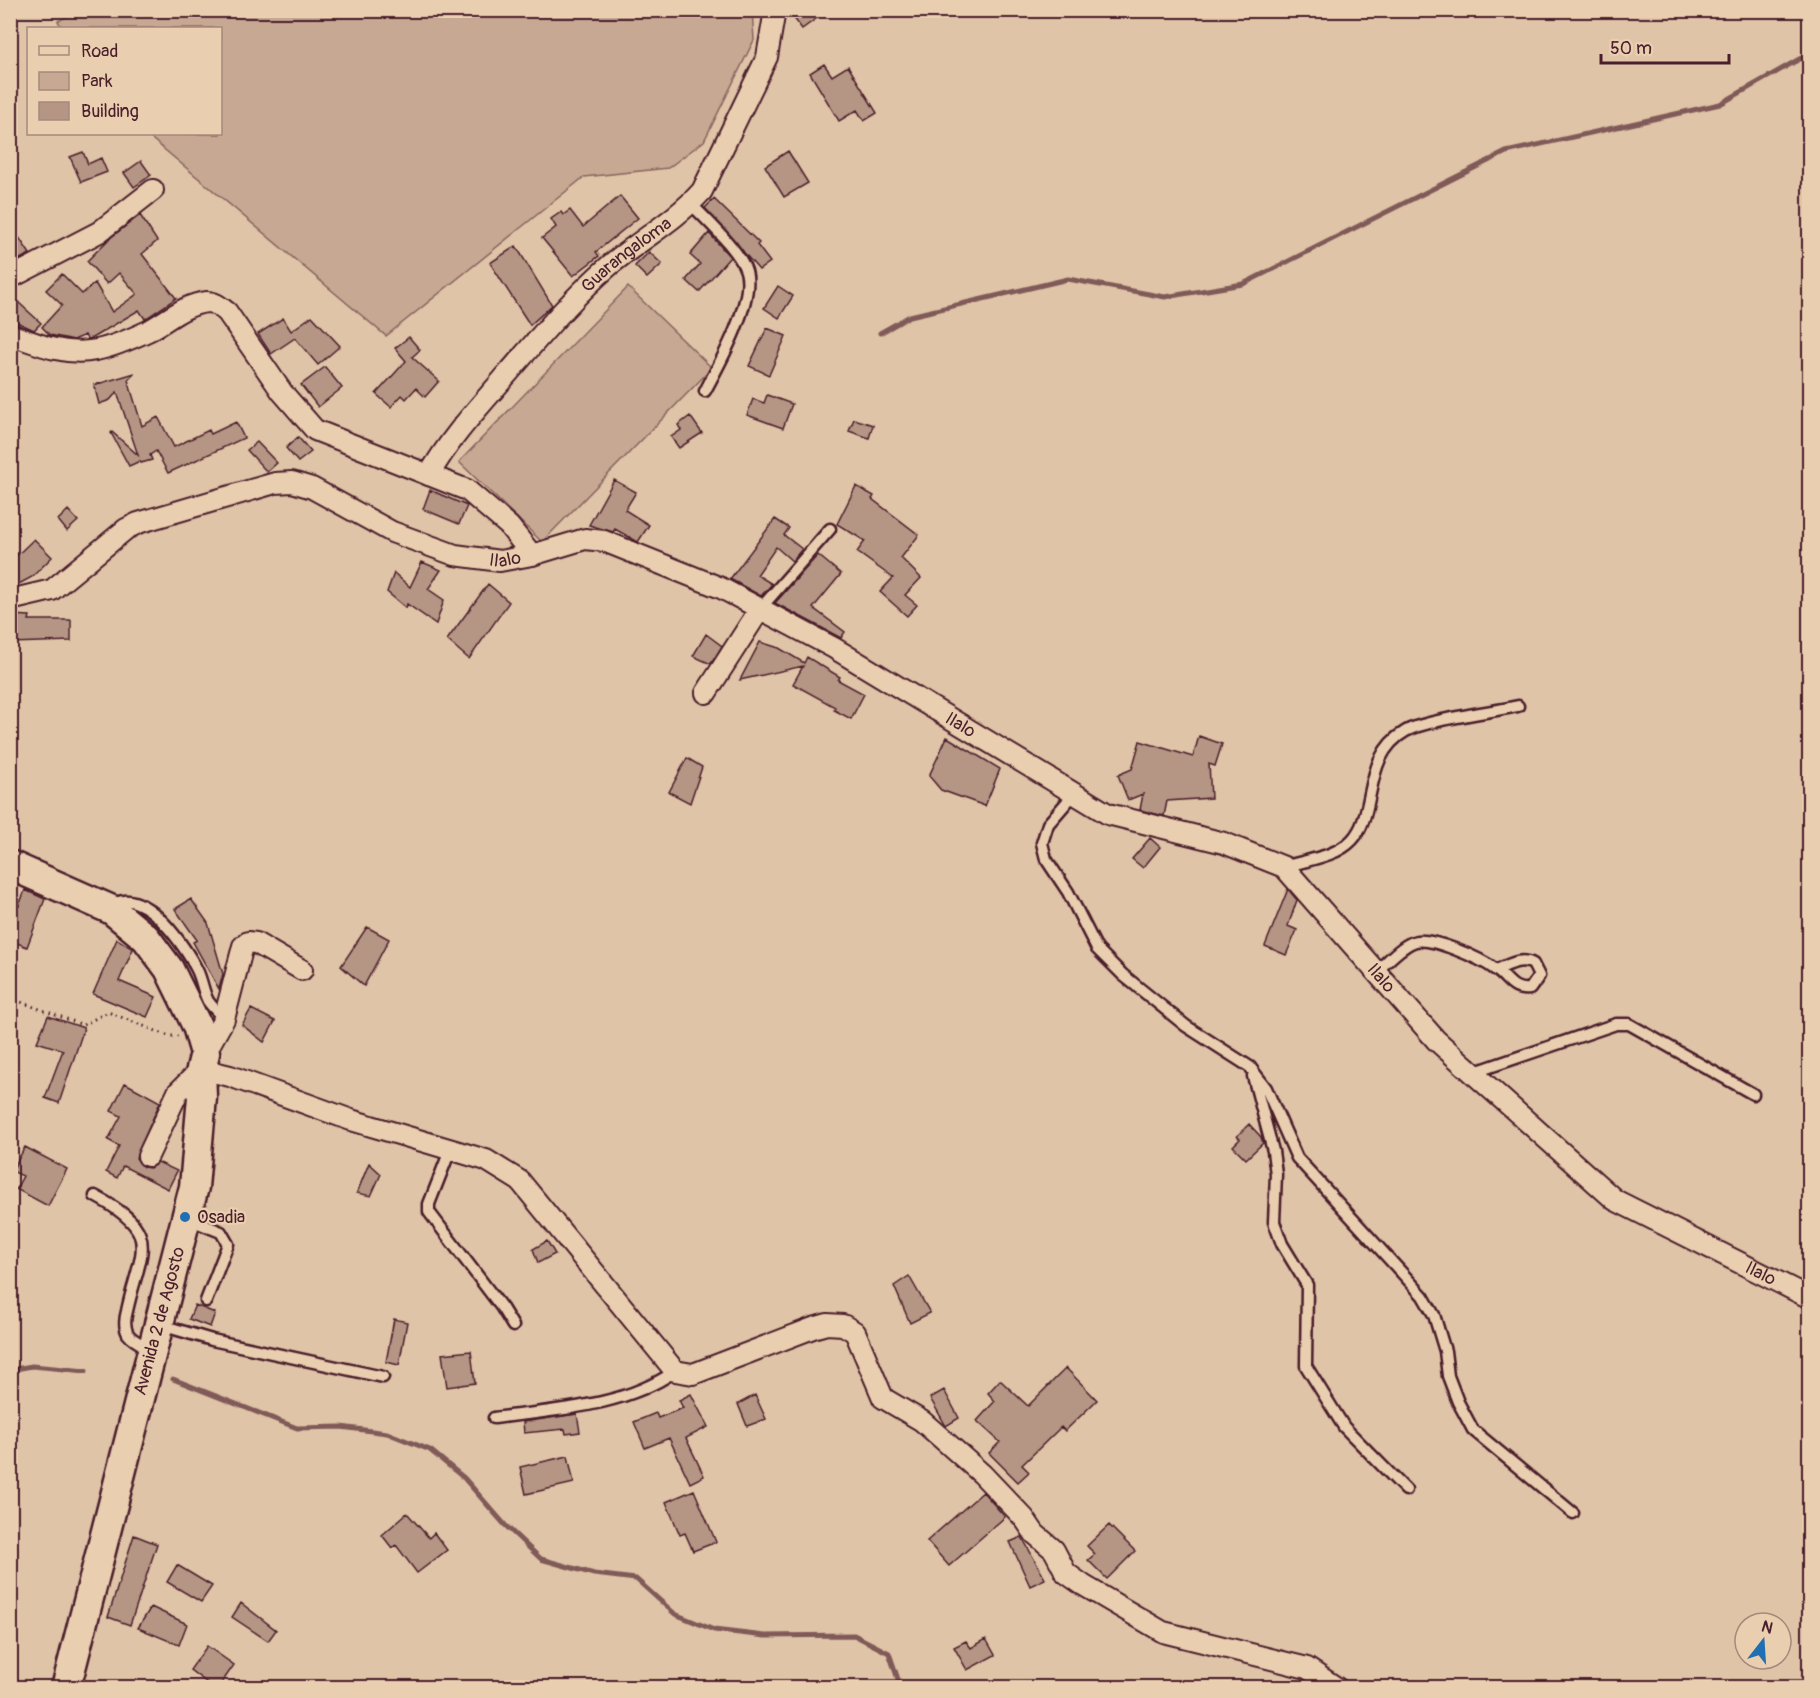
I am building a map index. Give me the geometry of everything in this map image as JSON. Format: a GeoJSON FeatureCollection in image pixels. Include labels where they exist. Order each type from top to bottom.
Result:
{"type":"FeatureCollection","features":[{"type":"Feature","properties":{"kind":"main road","name":"Avenida 2 de Agosto"},"geometry":{"type":"LineString","coordinates":[[10,865],[112,910],[146,938],[169,969],[196,1026],[203,1061],[195,1187],[66,1688]]}},
{"type":"Feature","properties":{"kind":"street","name":"Guarangaloma"},"geometry":{"type":"LineString","coordinates":[[429,475],[447,442],[554,319],[642,238],[691,204],[702,191],[767,57],[775,10]]}},
{"type":"Feature","properties":{"kind":"street"},"geometry":{"type":"LineString","coordinates":[[10,278],[99,232],[153,190]]}},
{"type":"Feature","properties":{"kind":"street"},"geometry":{"type":"LineString","coordinates":[[10,334],[57,350],[70,352],[98,350],[148,331],[186,308],[206,302],[216,303],[227,312],[282,392],[315,430],[467,490],[509,526],[532,555]]}},
{"type":"Feature","properties":{"kind":"street","name":"Ilalo"},"geometry":{"type":"LineString","coordinates":[[11,599],[52,590],[126,530],[138,523],[285,482],[312,488],[392,532],[455,555],[500,561],[532,555],[585,539],[604,541],[721,588],[834,648],[1108,814],[1224,843],[1284,867],[1436,1040],[1616,1200],[1809,1298]]}},
{"type":"Feature","properties":{"kind":"street"},"geometry":{"type":"LineString","coordinates":[[706,693],[760,609]]}},
{"type":"Feature","properties":{"kind":"street"},"geometry":{"type":"LineString","coordinates":[[148,1156],[178,1092],[203,1061],[224,1019],[243,946],[248,942],[256,943],[302,970]]}},
{"type":"Feature","properties":{"kind":"street"},"geometry":{"type":"LineString","coordinates":[[203,1061],[249,1083],[351,1120],[486,1160],[520,1181],[675,1371],[693,1374],[813,1328],[827,1324],[843,1325],[855,1332],[883,1398],[922,1421],[982,1474],[1024,1518],[1035,1534],[1054,1550],[1066,1573],[1163,1632],[1306,1668],[1336,1688]]}},
{"type":"Feature","properties":{"kind":"lane"},"geometry":{"type":"LineString","coordinates":[[691,204],[723,237],[746,271],[744,305],[728,348],[705,391]]}},
{"type":"Feature","properties":{"kind":"lane"},"geometry":{"type":"LineString","coordinates":[[760,609],[830,529]]}},
{"type":"Feature","properties":{"kind":"lane"},"geometry":{"type":"LineString","coordinates":[[1284,867],[1338,851],[1353,839],[1362,823],[1376,766],[1389,746],[1406,731],[1518,706]]}},
{"type":"Feature","properties":{"kind":"lane"},"geometry":{"type":"LineString","coordinates":[[1074,794],[1048,824],[1042,843],[1046,859],[1068,892],[1097,949],[1123,975],[1186,1026],[1250,1066],[1266,1088],[1296,1158],[1423,1296],[1434,1316],[1445,1351],[1448,1376],[1473,1430],[1573,1513]]}},
{"type":"Feature","properties":{"kind":"lane"},"geometry":{"type":"LineString","coordinates":[[112,910],[116,903],[128,901],[162,920],[185,949],[199,973],[208,1001],[224,1019]]}},
{"type":"Feature","properties":{"kind":"lane"},"geometry":{"type":"LineString","coordinates":[[1377,971],[1413,942],[1425,940],[1496,970]]}},
{"type":"Feature","properties":{"kind":"lane"},"geometry":{"type":"LineString","coordinates":[[1472,1073],[1616,1024],[1629,1024],[1753,1094]]}},
{"type":"Feature","properties":{"kind":"lane"},"geometry":{"type":"LineString","coordinates":[[1250,1066],[1268,1122],[1273,1151],[1276,1174],[1274,1222],[1282,1244],[1307,1285],[1306,1366],[1344,1427],[1406,1490]]}},
{"type":"Feature","properties":{"kind":"lane"},"geometry":{"type":"LineString","coordinates":[[451,1148],[429,1204],[429,1212],[513,1326]]}},
{"type":"Feature","properties":{"kind":"lane"},"geometry":{"type":"LineString","coordinates":[[95,1196],[117,1208],[131,1220],[142,1235],[140,1265],[125,1321],[127,1332],[133,1340],[155,1336],[212,1340],[383,1377]]}},
{"type":"Feature","properties":{"kind":"lane"},"geometry":{"type":"LineString","coordinates":[[186,1218],[221,1232],[228,1244],[206,1301]]}},
{"type":"Feature","properties":{"kind":"lane"},"geometry":{"type":"LineString","coordinates":[[494,1418],[570,1408],[627,1394],[663,1380],[675,1371]]}},
{"type":"Feature","properties":{"kind":"path"},"geometry":{"type":"LineString","coordinates":[[10,998],[83,1025],[108,1012],[170,1036],[183,1036],[196,1026]]}},
{"type":"Feature","properties":{"kind":"green space"},"geometry":{"type":"Polygon","coordinates":[[[79,10],[752,10],[754,40],[704,141],[668,168],[584,177],[386,336],[147,135],[222,135],[222,27],[61,27],[58,21],[79,10]]]}},
{"type":"Feature","properties":{"kind":"green space"},"geometry":{"type":"Polygon","coordinates":[[[628,287],[712,368],[542,542],[459,462],[628,287]]]}},
{"type":"Feature","properties":{"kind":"building"},"geometry":{"type":"Polygon","coordinates":[[[788,10],[828,10],[802,29],[788,10]]]}},
{"type":"Feature","properties":{"kind":"building"},"geometry":{"type":"Polygon","coordinates":[[[824,64],[832,76],[848,66],[877,113],[864,121],[857,110],[839,121],[810,73],[824,64]]]}},
{"type":"Feature","properties":{"kind":"building"},"geometry":{"type":"Polygon","coordinates":[[[788,151],[808,183],[784,197],[765,166],[788,151]]]}},
{"type":"Feature","properties":{"kind":"building"},"geometry":{"type":"Polygon","coordinates":[[[83,152],[88,164],[101,158],[107,172],[81,182],[70,157],[83,152]]]}},
{"type":"Feature","properties":{"kind":"building"},"geometry":{"type":"Polygon","coordinates":[[[141,161],[151,175],[134,187],[124,173],[141,161]]]}},
{"type":"Feature","properties":{"kind":"building"},"geometry":{"type":"Polygon","coordinates":[[[620,196],[638,218],[596,252],[599,256],[573,276],[542,238],[556,227],[551,219],[561,212],[563,215],[570,210],[583,227],[620,196]]]}},
{"type":"Feature","properties":{"kind":"building"},"geometry":{"type":"Polygon","coordinates":[[[714,199],[759,243],[757,245],[770,262],[759,270],[705,208],[714,199]]]}},
{"type":"Feature","properties":{"kind":"building"},"geometry":{"type":"Polygon","coordinates":[[[140,215],[157,241],[142,254],[176,298],[145,319],[139,310],[92,338],[87,339],[85,335],[74,340],[50,335],[42,327],[62,305],[46,290],[62,274],[82,294],[95,283],[112,312],[137,294],[119,273],[107,284],[87,261],[109,239],[140,215]]]}},
{"type":"Feature","properties":{"kind":"building"},"geometry":{"type":"Polygon","coordinates":[[[10,224],[30,254],[10,264],[10,224]]]}},
{"type":"Feature","properties":{"kind":"building"},"geometry":{"type":"Polygon","coordinates":[[[709,233],[730,257],[699,292],[686,280],[700,264],[690,255],[709,233]]]}},
{"type":"Feature","properties":{"kind":"building"},"geometry":{"type":"Polygon","coordinates":[[[516,246],[552,305],[530,325],[490,263],[516,246]]]}},
{"type":"Feature","properties":{"kind":"building"},"geometry":{"type":"Polygon","coordinates":[[[649,252],[662,264],[647,278],[635,266],[649,252]]]}},
{"type":"Feature","properties":{"kind":"building"},"geometry":{"type":"Polygon","coordinates":[[[778,286],[793,296],[779,318],[764,308],[778,286]]]}},
{"type":"Feature","properties":{"kind":"building"},"geometry":{"type":"Polygon","coordinates":[[[18,302],[41,323],[34,330],[10,319],[10,310],[18,302]]]}},
{"type":"Feature","properties":{"kind":"building"},"geometry":{"type":"Polygon","coordinates":[[[312,316],[340,346],[318,365],[295,338],[271,354],[258,334],[283,318],[291,331],[312,316]]]}},
{"type":"Feature","properties":{"kind":"building"},"geometry":{"type":"Polygon","coordinates":[[[767,328],[786,336],[769,375],[749,366],[767,328]]]}},
{"type":"Feature","properties":{"kind":"building"},"geometry":{"type":"Polygon","coordinates":[[[409,337],[420,350],[412,357],[439,381],[425,397],[416,388],[406,399],[402,395],[391,407],[376,394],[406,361],[395,348],[409,337]]]}},
{"type":"Feature","properties":{"kind":"building"},"geometry":{"type":"Polygon","coordinates":[[[325,367],[342,388],[318,407],[301,385],[325,367]]]}},
{"type":"Feature","properties":{"kind":"building"},"geometry":{"type":"Polygon","coordinates":[[[135,373],[128,380],[142,426],[158,417],[174,447],[209,430],[211,434],[236,422],[244,438],[168,473],[156,451],[150,455],[152,460],[141,463],[140,461],[129,466],[111,433],[138,455],[117,392],[110,400],[99,404],[94,385],[135,373]]]}},
{"type":"Feature","properties":{"kind":"building"},"geometry":{"type":"Polygon","coordinates":[[[767,395],[792,404],[783,428],[747,415],[753,399],[764,403],[767,395]]]}},
{"type":"Feature","properties":{"kind":"building"},"geometry":{"type":"Polygon","coordinates":[[[690,416],[702,433],[679,448],[671,437],[681,430],[678,425],[690,416]]]}},
{"type":"Feature","properties":{"kind":"building"},"geometry":{"type":"Polygon","coordinates":[[[854,419],[873,425],[869,438],[849,431],[854,419]]]}},
{"type":"Feature","properties":{"kind":"building"},"geometry":{"type":"Polygon","coordinates":[[[298,437],[311,452],[298,462],[286,448],[298,437]]]}},
{"type":"Feature","properties":{"kind":"building"},"geometry":{"type":"Polygon","coordinates":[[[257,442],[277,463],[267,472],[247,450],[257,442]]]}},
{"type":"Feature","properties":{"kind":"building"},"geometry":{"type":"Polygon","coordinates":[[[614,480],[636,492],[625,510],[649,525],[638,542],[615,529],[613,532],[589,525],[614,480]]]}},
{"type":"Feature","properties":{"kind":"building"},"geometry":{"type":"Polygon","coordinates":[[[856,486],[874,496],[872,499],[919,535],[901,558],[921,578],[905,595],[917,605],[907,616],[880,592],[893,578],[857,552],[865,541],[837,524],[856,486]]]}},
{"type":"Feature","properties":{"kind":"building"},"geometry":{"type":"Polygon","coordinates":[[[430,490],[467,506],[459,524],[423,509],[430,490]]]}},
{"type":"Feature","properties":{"kind":"building"},"geometry":{"type":"Polygon","coordinates":[[[68,510],[78,521],[67,531],[58,520],[68,510]]]}},
{"type":"Feature","properties":{"kind":"building"},"geometry":{"type":"Polygon","coordinates":[[[775,519],[789,528],[784,535],[802,549],[792,561],[776,547],[757,575],[772,584],[761,596],[730,579],[775,519]]]}},
{"type":"Feature","properties":{"kind":"building"},"geometry":{"type":"Polygon","coordinates":[[[34,539],[52,557],[32,577],[15,586],[10,581],[10,562],[34,539]]]}},
{"type":"Feature","properties":{"kind":"building"},"geometry":{"type":"Polygon","coordinates":[[[818,555],[841,574],[813,608],[845,632],[841,638],[775,603],[818,555]]]}},
{"type":"Feature","properties":{"kind":"building"},"geometry":{"type":"Polygon","coordinates":[[[422,562],[441,570],[428,589],[444,600],[436,624],[407,604],[406,608],[387,592],[394,573],[410,587],[422,562]]]}},
{"type":"Feature","properties":{"kind":"building"},"geometry":{"type":"Polygon","coordinates":[[[488,584],[509,602],[469,659],[447,640],[488,584]]]}},
{"type":"Feature","properties":{"kind":"building"},"geometry":{"type":"Polygon","coordinates":[[[10,615],[30,616],[29,620],[71,620],[71,641],[10,643],[10,615]]]}},
{"type":"Feature","properties":{"kind":"building"},"geometry":{"type":"Polygon","coordinates":[[[706,634],[722,646],[711,664],[693,656],[706,634]]]}},
{"type":"Feature","properties":{"kind":"building"},"geometry":{"type":"Polygon","coordinates":[[[760,642],[779,648],[804,663],[807,657],[840,677],[838,680],[864,694],[851,719],[834,710],[835,707],[793,684],[803,666],[740,680],[760,642]]]}},
{"type":"Feature","properties":{"kind":"building"},"geometry":{"type":"Polygon","coordinates":[[[1199,736],[1222,744],[1215,766],[1209,764],[1211,798],[1167,801],[1164,816],[1140,810],[1143,794],[1128,800],[1118,775],[1132,769],[1140,741],[1193,757],[1199,736]]]}},
{"type":"Feature","properties":{"kind":"building"},"geometry":{"type":"Polygon","coordinates":[[[947,737],[1000,769],[985,806],[941,790],[929,776],[947,737]]]}},
{"type":"Feature","properties":{"kind":"building"},"geometry":{"type":"Polygon","coordinates":[[[687,758],[702,767],[690,803],[669,792],[687,758]]]}},
{"type":"Feature","properties":{"kind":"building"},"geometry":{"type":"Polygon","coordinates":[[[1150,838],[1160,847],[1143,868],[1132,859],[1150,838]]]}},
{"type":"Feature","properties":{"kind":"building"},"geometry":{"type":"Polygon","coordinates":[[[1288,889],[1297,900],[1288,926],[1297,930],[1286,955],[1265,946],[1288,889]]]}},
{"type":"Feature","properties":{"kind":"building"},"geometry":{"type":"Polygon","coordinates":[[[25,890],[45,899],[27,947],[10,940],[10,903],[19,906],[25,890]]]}},
{"type":"Feature","properties":{"kind":"building"},"geometry":{"type":"Polygon","coordinates":[[[191,899],[208,923],[223,974],[219,989],[193,942],[197,940],[175,909],[191,899]]]}},
{"type":"Feature","properties":{"kind":"building"},"geometry":{"type":"Polygon","coordinates":[[[367,927],[389,939],[364,986],[341,966],[367,927]]]}},
{"type":"Feature","properties":{"kind":"building"},"geometry":{"type":"Polygon","coordinates":[[[117,939],[133,949],[119,981],[156,997],[147,1017],[93,994],[117,939]]]}},
{"type":"Feature","properties":{"kind":"building"},"geometry":{"type":"Polygon","coordinates":[[[251,1009],[275,1021],[264,1042],[242,1025],[251,1009]]]}},
{"type":"Feature","properties":{"kind":"building"},"geometry":{"type":"Polygon","coordinates":[[[48,1016],[84,1028],[59,1103],[45,1098],[63,1050],[37,1042],[48,1016]]]}},
{"type":"Feature","properties":{"kind":"building"},"geometry":{"type":"Polygon","coordinates":[[[125,1083],[160,1102],[136,1158],[143,1167],[150,1168],[158,1162],[177,1171],[168,1189],[123,1166],[117,1178],[106,1172],[119,1146],[108,1140],[121,1116],[111,1111],[125,1083]]]}},
{"type":"Feature","properties":{"kind":"building"},"geometry":{"type":"Polygon","coordinates":[[[1249,1124],[1261,1137],[1263,1143],[1246,1159],[1233,1146],[1240,1139],[1237,1136],[1249,1124]]]}},
{"type":"Feature","properties":{"kind":"building"},"geometry":{"type":"Polygon","coordinates":[[[25,1147],[67,1169],[48,1206],[16,1189],[23,1176],[12,1171],[25,1147]]]}},
{"type":"Feature","properties":{"kind":"building"},"geometry":{"type":"Polygon","coordinates":[[[369,1163],[381,1174],[371,1196],[357,1193],[369,1163]]]}},
{"type":"Feature","properties":{"kind":"building"},"geometry":{"type":"Polygon","coordinates":[[[547,1241],[555,1254],[538,1263],[533,1249],[547,1241]]]}},
{"type":"Feature","properties":{"kind":"building"},"geometry":{"type":"Polygon","coordinates":[[[909,1276],[930,1313],[910,1323],[894,1286],[909,1276]]]}},
{"type":"Feature","properties":{"kind":"building"},"geometry":{"type":"Polygon","coordinates":[[[195,1305],[215,1313],[210,1327],[189,1319],[195,1305]]]}},
{"type":"Feature","properties":{"kind":"building"},"geometry":{"type":"Polygon","coordinates":[[[394,1319],[407,1322],[399,1365],[386,1362],[394,1319]]]}},
{"type":"Feature","properties":{"kind":"building"},"geometry":{"type":"Polygon","coordinates":[[[471,1351],[475,1383],[447,1387],[442,1354],[471,1351]]]}},
{"type":"Feature","properties":{"kind":"building"},"geometry":{"type":"Polygon","coordinates":[[[1066,1368],[1097,1400],[1065,1431],[1061,1427],[1022,1465],[1029,1472],[1018,1482],[989,1453],[1000,1442],[977,1421],[995,1401],[988,1393],[1000,1380],[1028,1406],[1066,1368]]]}},
{"type":"Feature","properties":{"kind":"building"},"geometry":{"type":"Polygon","coordinates":[[[944,1390],[959,1418],[946,1426],[930,1398],[944,1390]]]}},
{"type":"Feature","properties":{"kind":"building"},"geometry":{"type":"Polygon","coordinates":[[[691,1394],[708,1427],[686,1438],[704,1476],[690,1483],[669,1438],[645,1448],[634,1422],[656,1413],[658,1418],[683,1408],[679,1400],[691,1394]]]}},
{"type":"Feature","properties":{"kind":"building"},"geometry":{"type":"Polygon","coordinates":[[[755,1395],[766,1419],[747,1426],[738,1404],[755,1395]]]}},
{"type":"Feature","properties":{"kind":"building"},"geometry":{"type":"Polygon","coordinates":[[[577,1414],[580,1432],[566,1434],[565,1429],[524,1433],[523,1422],[577,1414]]]}},
{"type":"Feature","properties":{"kind":"building"},"geometry":{"type":"Polygon","coordinates":[[[568,1456],[574,1483],[526,1494],[520,1467],[568,1456]]]}},
{"type":"Feature","properties":{"kind":"building"},"geometry":{"type":"Polygon","coordinates":[[[694,1490],[716,1542],[693,1551],[685,1533],[680,1535],[666,1502],[694,1490]]]}},
{"type":"Feature","properties":{"kind":"building"},"geometry":{"type":"Polygon","coordinates":[[[983,1492],[1005,1517],[949,1566],[927,1541],[983,1492]]]}},
{"type":"Feature","properties":{"kind":"building"},"geometry":{"type":"Polygon","coordinates":[[[407,1513],[429,1538],[434,1533],[447,1550],[417,1573],[396,1545],[392,1548],[382,1535],[407,1513]]]}},
{"type":"Feature","properties":{"kind":"building"},"geometry":{"type":"Polygon","coordinates":[[[1109,1525],[1135,1551],[1107,1579],[1088,1560],[1095,1554],[1087,1546],[1109,1525]]]}},
{"type":"Feature","properties":{"kind":"building"},"geometry":{"type":"Polygon","coordinates":[[[134,1535],[157,1544],[130,1625],[108,1617],[134,1535]]]}},
{"type":"Feature","properties":{"kind":"building"},"geometry":{"type":"Polygon","coordinates":[[[1022,1537],[1045,1579],[1030,1586],[1010,1542],[1022,1537]]]}},
{"type":"Feature","properties":{"kind":"building"},"geometry":{"type":"Polygon","coordinates":[[[177,1565],[212,1586],[201,1602],[167,1582],[177,1565]]]}},
{"type":"Feature","properties":{"kind":"building"},"geometry":{"type":"Polygon","coordinates":[[[241,1603],[276,1630],[268,1641],[232,1617],[241,1603]]]}},
{"type":"Feature","properties":{"kind":"building"},"geometry":{"type":"Polygon","coordinates":[[[151,1607],[187,1624],[179,1645],[138,1628],[151,1607]]]}},
{"type":"Feature","properties":{"kind":"building"},"geometry":{"type":"Polygon","coordinates":[[[986,1639],[995,1655],[967,1670],[954,1647],[966,1641],[971,1648],[986,1639]]]}},
{"type":"Feature","properties":{"kind":"building"},"geometry":{"type":"Polygon","coordinates":[[[207,1646],[234,1665],[218,1688],[214,1688],[190,1670],[207,1646]]]}},
{"type":"Feature","properties":{"kind":"waterway"},"geometry":{"type":"LineString","coordinates":[[880,333],[910,316],[1068,279],[1165,297],[1243,284],[1506,152],[1720,104],[1810,53]]}},
{"type":"Feature","properties":{"kind":"waterway"},"geometry":{"type":"LineString","coordinates":[[10,1370],[32,1366],[86,1371]]}},
{"type":"Feature","properties":{"kind":"waterway"},"geometry":{"type":"LineString","coordinates":[[173,1379],[297,1428],[341,1427],[387,1433],[430,1450],[464,1478],[505,1525],[541,1559],[594,1574],[636,1579],[675,1614],[714,1630],[765,1636],[854,1635],[889,1653],[901,1688]]}},
{"type":"Feature","properties":{"kind":"place","name":"Osadia"},"geometry":{"type":"Point","coordinates":[185,1217]}}]}
